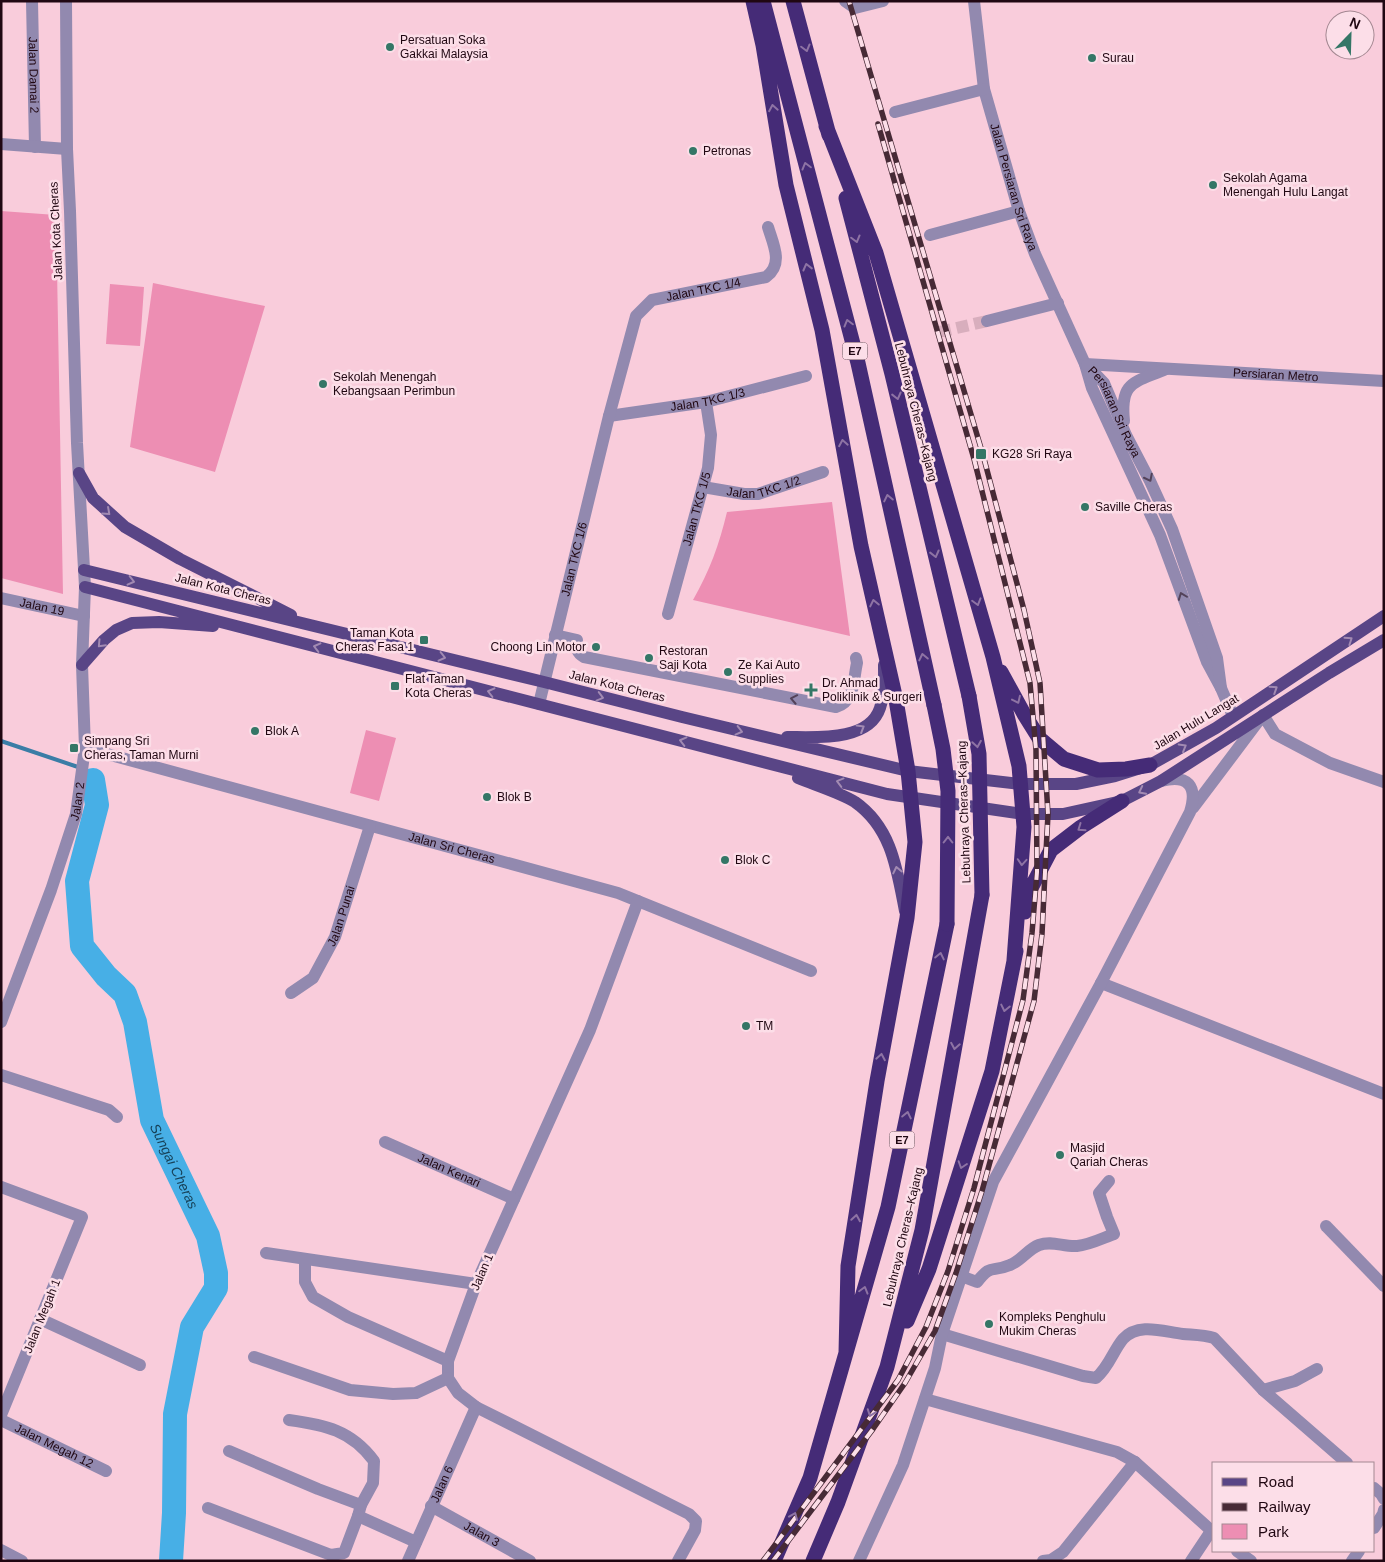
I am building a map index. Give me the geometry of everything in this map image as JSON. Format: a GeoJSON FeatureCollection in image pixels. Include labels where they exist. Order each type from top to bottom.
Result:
{"type":"FeatureCollection","features":[{"type":"Feature","properties":{"kind":"highway"},"geometry":{"type":"LineString","coordinates":[[753,1],[763,45],[786,185],[822,330],[861,546],[896,700],[908,771],[915,842],[907,918],[877,1081],[848,1266],[846,1354]]}},
{"type":"Feature","properties":{"kind":"highway","name":"Lebuhraya Cheras–Kajang"},"geometry":{"type":"LineString","coordinates":[[763,1],[858,364],[934,704],[943,749],[948,791],[947,924],[888,1207],[810,1478],[774,1561]]}},
{"type":"Feature","properties":{"kind":"highway","name":"Lebuhraya Cheras–Kajang"},"geometry":{"type":"LineString","coordinates":[[793,1],[892,374],[969,696],[979,754],[982,895],[922,1230],[887,1367],[838,1502],[813,1561]]}},
{"type":"Feature","properties":{"kind":"highway"},"geometry":{"type":"LineString","coordinates":[[826,126],[876,253],[993,657],[1019,766],[1024,828],[1014,960]]}},
{"type":"Feature","properties":{"kind":"highway"},"geometry":{"type":"LineString","coordinates":[[993,657],[1039,738],[1064,759],[1098,770],[1126,769],[1150,765]]}},
{"type":"Feature","properties":{"kind":"highway"},"geometry":{"type":"LineString","coordinates":[[887,1367],[929,1268],[992,1071],[1014,960],[1031,888],[1051,850],[1122,801]]}},
{"type":"Feature","properties":{"kind":"main road"},"geometry":{"type":"LineString","coordinates":[[79,473],[93,498],[125,527],[180,559],[308,624]]}},
{"type":"Feature","properties":{"kind":"main road","name":"Jalan Kota Cheras"},"geometry":{"type":"LineString","coordinates":[[84,570],[762,737],[908,771]]}},
{"type":"Feature","properties":{"kind":"main road"},"geometry":{"type":"LineString","coordinates":[[84,587],[887,794],[1023,814],[1063,814],[1122,801],[1161,781],[1329,673],[1384,640]]}},
{"type":"Feature","properties":{"kind":"main road","name":"Jalan Hulu Langat"},"geometry":{"type":"LineString","coordinates":[[908,771],[1020,784],[1076,784],[1115,776],[1150,765],[1216,728],[1384,616]]}},
{"type":"Feature","properties":{"kind":"main road"},"geometry":{"type":"LineString","coordinates":[[82,665],[104,640],[116,630],[132,623],[159,622],[248,629]]}},
{"type":"Feature","properties":{"kind":"main road"},"geometry":{"type":"LineString","coordinates":[[762,737],[838,736],[853,733],[865,727],[880,709],[884,687],[884,650]]}},
{"type":"Feature","properties":{"kind":"main road"},"geometry":{"type":"LineString","coordinates":[[758,761],[854,802],[871,816],[883,832],[890,847],[907,918]]}},
{"type":"Feature","properties":{"kind":"street","name":"Jalan Damai 2"},"geometry":{"type":"LineString","coordinates":[[32,1],[35,147]]}},
{"type":"Feature","properties":{"kind":"street","name":"Jalan Kota Cheras"},"geometry":{"type":"LineString","coordinates":[[66,1],[67,149],[84,570]]}},
{"type":"Feature","properties":{"kind":"street"},"geometry":{"type":"LineString","coordinates":[[845,1],[855,8],[883,1]]}},
{"type":"Feature","properties":{"kind":"street","name":"Jalan Persiaran Sri Raya"},"geometry":{"type":"LineString","coordinates":[[974,1],[984,89],[1019,211],[1035,254],[1085,364]]}},
{"type":"Feature","properties":{"kind":"street"},"geometry":{"type":"LineString","coordinates":[[895,112],[984,89]]}},
{"type":"Feature","properties":{"kind":"street"},"geometry":{"type":"LineString","coordinates":[[1,144],[67,149]]}},
{"type":"Feature","properties":{"kind":"street"},"geometry":{"type":"LineString","coordinates":[[930,234],[1019,211]]}},
{"type":"Feature","properties":{"kind":"street","name":"Jalan TKC 1/4"},"geometry":{"type":"LineString","coordinates":[[609,416],[636,316],[652,300],[766,277],[772,272],[776,256],[768,227]]}},
{"type":"Feature","properties":{"kind":"street"},"geometry":{"type":"LineString","coordinates":[[987,321],[1058,304]]}},
{"type":"Feature","properties":{"kind":"street","name":"Persiaran Metro"},"geometry":{"type":"LineString","coordinates":[[1085,364],[1384,381]]}},
{"type":"Feature","properties":{"kind":"street","name":"Persiaran Sri Raya"},"geometry":{"type":"LineString","coordinates":[[1085,364],[1104,383],[1126,435],[1172,529],[1217,658],[1221,688]]}},
{"type":"Feature","properties":{"kind":"street","name":"Persiaran Sri Raya"},"geometry":{"type":"LineString","coordinates":[[1085,364],[1092,388],[1160,535],[1207,662],[1233,716]]}},
{"type":"Feature","properties":{"kind":"street","name":"Persiaran Metro"},"geometry":{"type":"LineString","coordinates":[[1126,435],[1122,403],[1125,393],[1131,385],[1169,368]]}},
{"type":"Feature","properties":{"kind":"street","name":"Jalan TKC 1/3"},"geometry":{"type":"LineString","coordinates":[[609,416],[706,402],[806,376]]}},
{"type":"Feature","properties":{"kind":"street","name":"Jalan TKC 1/5"},"geometry":{"type":"LineString","coordinates":[[668,614],[708,468],[711,435],[706,402]]}},
{"type":"Feature","properties":{"kind":"street","name":"Jalan TKC 1/6"},"geometry":{"type":"LineString","coordinates":[[538,704],[609,416]]}},
{"type":"Feature","properties":{"kind":"street","name":"Jalan TKC 1/2"},"geometry":{"type":"LineString","coordinates":[[703,487],[744,494],[758,494],[823,472]]}},
{"type":"Feature","properties":{"kind":"street","name":"Jalan 2"},"geometry":{"type":"LineString","coordinates":[[1,1022],[4,1006],[52,890],[76,814],[85,748],[82,665],[84,570]]}},
{"type":"Feature","properties":{"kind":"street","name":"Jalan 19"},"geometry":{"type":"LineString","coordinates":[[1,598],[84,616]]}},
{"type":"Feature","properties":{"kind":"street"},"geometry":{"type":"LineString","coordinates":[[555,635],[577,640],[577,650],[584,657],[836,708],[845,704],[850,697],[857,663],[856,658]]}},
{"type":"Feature","properties":{"kind":"street"},"geometry":{"type":"LineString","coordinates":[[1190,812],[1263,715],[1275,734],[1330,763],[1384,782]]}},
{"type":"Feature","properties":{"kind":"street","name":"Jalan Sri Cheras"},"geometry":{"type":"LineString","coordinates":[[85,748],[618,894],[811,971]]}},
{"type":"Feature","properties":{"kind":"street"},"geometry":{"type":"LineString","coordinates":[[859,1561],[903,1465],[935,1368],[942,1334],[993,1182],[1190,812],[1194,800],[1193,790],[1185,782],[1173,778],[1161,781]]}},
{"type":"Feature","properties":{"kind":"street","name":"Jalan Punai"},"geometry":{"type":"LineString","coordinates":[[291,993],[313,978],[335,937],[370,826]]}},
{"type":"Feature","properties":{"kind":"street","name":"Jalan 1"},"geometry":{"type":"LineString","coordinates":[[448,1378],[448,1361],[476,1284],[590,1030],[638,901]]}},
{"type":"Feature","properties":{"kind":"street"},"geometry":{"type":"LineString","coordinates":[[1100,984],[1384,1094]]}},
{"type":"Feature","properties":{"kind":"street"},"geometry":{"type":"LineString","coordinates":[[1,1075],[109,1110],[118,1117]]}},
{"type":"Feature","properties":{"kind":"street","name":"Jalan Kenari"},"geometry":{"type":"LineString","coordinates":[[385,1142],[514,1199]]}},
{"type":"Feature","properties":{"kind":"street"},"geometry":{"type":"LineString","coordinates":[[961,1276],[977,1282],[985,1272],[992,1268],[1008,1266],[1019,1260],[1036,1246],[1049,1242],[1078,1246],[1114,1234],[1099,1193],[1109,1181]]}},
{"type":"Feature","properties":{"kind":"street","name":"Jalan Megah 1"},"geometry":{"type":"LineString","coordinates":[[1,1187],[82,1217],[1,1415]]}},
{"type":"Feature","properties":{"kind":"street"},"geometry":{"type":"LineString","coordinates":[[1326,1226],[1382,1282]]}},
{"type":"Feature","properties":{"kind":"street"},"geometry":{"type":"LineString","coordinates":[[266,1253],[476,1284]]}},
{"type":"Feature","properties":{"kind":"street"},"geometry":{"type":"LineString","coordinates":[[305,1259],[305,1282],[313,1297],[348,1317],[448,1361]]}},
{"type":"Feature","properties":{"kind":"street"},"geometry":{"type":"LineString","coordinates":[[40,1319],[140,1365]]}},
{"type":"Feature","properties":{"kind":"street"},"geometry":{"type":"LineString","coordinates":[[942,1334],[1083,1376],[1096,1378],[1104,1371],[1124,1338],[1139,1331],[1157,1329],[1181,1334],[1206,1335],[1214,1338],[1263,1390],[1346,1462]]}},
{"type":"Feature","properties":{"kind":"street"},"geometry":{"type":"LineString","coordinates":[[254,1357],[350,1390],[393,1394],[416,1393],[448,1378],[458,1393],[476,1407],[690,1514],[696,1521],[695,1530],[678,1561]]}},
{"type":"Feature","properties":{"kind":"street"},"geometry":{"type":"LineString","coordinates":[[1263,1390],[1295,1381],[1316,1369]]}},
{"type":"Feature","properties":{"kind":"street"},"geometry":{"type":"LineString","coordinates":[[925,1399],[1117,1452],[1135,1462],[1212,1532],[1191,1561]]}},
{"type":"Feature","properties":{"kind":"street","name":"Jalan 6"},"geometry":{"type":"LineString","coordinates":[[408,1561],[476,1407]]}},
{"type":"Feature","properties":{"kind":"street","name":"Jalan Megah 12"},"geometry":{"type":"LineString","coordinates":[[1,1420],[106,1471]]}},
{"type":"Feature","properties":{"kind":"street"},"geometry":{"type":"LineString","coordinates":[[208,1508],[331,1555],[344,1553],[373,1483],[374,1461],[364,1447],[342,1432],[322,1425],[289,1420]]}},
{"type":"Feature","properties":{"kind":"street"},"geometry":{"type":"LineString","coordinates":[[228,1451],[318,1489],[416,1542]]}},
{"type":"Feature","properties":{"kind":"street"},"geometry":{"type":"LineString","coordinates":[[1043,1561],[1051,1560],[1063,1552],[1135,1462]]}},
{"type":"Feature","properties":{"kind":"street"},"geometry":{"type":"LineString","coordinates":[[1375,1489],[1384,1499]]}},
{"type":"Feature","properties":{"kind":"street","name":"Jalan 3"},"geometry":{"type":"LineString","coordinates":[[431,1506],[530,1561]]}},
{"type":"Feature","properties":{"kind":"street"},"geometry":{"type":"LineString","coordinates":[[1375,1526],[1384,1510]]}},
{"type":"Feature","properties":{"kind":"street"},"geometry":{"type":"LineString","coordinates":[[1,1550],[22,1561]]}},
{"type":"Feature","properties":{"kind":"street"},"geometry":{"type":"LineString","coordinates":[[1238,1552],[1251,1561]]}},
{"type":"Feature","properties":{"kind":"green space"},"geometry":{"type":"Polygon","coordinates":[[[1,211],[56,215],[63,594],[1,578],[1,211]]]}},
{"type":"Feature","properties":{"kind":"green space"},"geometry":{"type":"Polygon","coordinates":[[[153,283],[265,306],[215,472],[130,447],[153,283]]]}},
{"type":"Feature","properties":{"kind":"green space"},"geometry":{"type":"Polygon","coordinates":[[[110,284],[144,287],[140,346],[106,344],[110,284]]]}},
{"type":"Feature","properties":{"kind":"green space"},"geometry":{"type":"Polygon","coordinates":[[[832,502],[850,636],[693,600],[713,557],[727,512],[832,502]]]}},
{"type":"Feature","properties":{"kind":"green space"},"geometry":{"type":"Polygon","coordinates":[[[366,730],[396,738],[379,801],[350,793],[366,730]]]}},
{"type":"Feature","properties":{"kind":"waterway","name":"Sungai Cheras"},"geometry":{"type":"LineString","coordinates":[[1,741],[78,767]]}},
{"type":"Feature","properties":{"kind":"waterway","name":"Sungai Cheras"},"geometry":{"type":"LineString","coordinates":[[93,780],[97,805],[77,881],[82,946],[106,976],[125,994],[135,1022],[152,1120],[208,1236],[216,1273],[216,1288],[192,1327],[175,1414],[174,1513],[171,1561]]}},
{"type":"Feature","properties":{"kind":"tunnel"},"geometry":{"type":"LineString","coordinates":[[939,332],[987,321]]}},
{"type":"Feature","properties":{"kind":"railway"},"geometry":{"type":"LineString","coordinates":[[773,1561],[873,1429],[905,1383],[935,1331],[982,1191],[1034,1001],[1042,934],[1048,814],[1040,683],[1024,610],[983,455],[849,1]]}},
{"type":"Feature","properties":{"kind":"railway"},"geometry":{"type":"LineString","coordinates":[[763,1561],[898,1380],[926,1327],[948,1271],[974,1188],[1023,1000],[1032,933],[1037,872],[1036,750],[1030,683],[974,459],[878,124]]}},
{"type":"Feature","properties":{"kind":"place","name":"Persatuan Soka Gakkai Malaysia"},"geometry":{"type":"Point","coordinates":[390,47]}},
{"type":"Feature","properties":{"kind":"place","name":"Surau"},"geometry":{"type":"Point","coordinates":[1092,58]}},
{"type":"Feature","properties":{"kind":"place","name":"Petronas"},"geometry":{"type":"Point","coordinates":[693,151]}},
{"type":"Feature","properties":{"kind":"place","name":"Sekolah Agama Menengah Hulu Langat"},"geometry":{"type":"Point","coordinates":[1213,185]}},
{"type":"Feature","properties":{"kind":"place","name":"Sekolah Menengah Kebangsaan Perimbun"},"geometry":{"type":"Point","coordinates":[323,384]}},
{"type":"Feature","properties":{"kind":"place","name":"KG28 Sri Raya"},"geometry":{"type":"Point","coordinates":[981,454]}},
{"type":"Feature","properties":{"kind":"place","name":"Saville Cheras"},"geometry":{"type":"Point","coordinates":[1085,507]}},
{"type":"Feature","properties":{"kind":"place","name":"Taman Kota Cheras Fasa 1"},"geometry":{"type":"Point","coordinates":[424,640]}},
{"type":"Feature","properties":{"kind":"place","name":"Choong Lin Motor"},"geometry":{"type":"Point","coordinates":[596,647]}},
{"type":"Feature","properties":{"kind":"place","name":"Restoran Saji Kota"},"geometry":{"type":"Point","coordinates":[649,658]}},
{"type":"Feature","properties":{"kind":"place","name":"Ze Kai Auto Supplies"},"geometry":{"type":"Point","coordinates":[728,672]}},
{"type":"Feature","properties":{"kind":"place","name":"Flat Taman Kota Cheras"},"geometry":{"type":"Point","coordinates":[395,686]}},
{"type":"Feature","properties":{"kind":"place","name":"Dr. Ahmad Poliklinik & Surgeri"},"geometry":{"type":"Point","coordinates":[811,690]}},
{"type":"Feature","properties":{"kind":"place","name":"Blok A"},"geometry":{"type":"Point","coordinates":[255,731]}},
{"type":"Feature","properties":{"kind":"place","name":"Simpang Sri Cheras, Taman Murni"},"geometry":{"type":"Point","coordinates":[74,748]}},
{"type":"Feature","properties":{"kind":"place","name":"Blok B"},"geometry":{"type":"Point","coordinates":[487,797]}},
{"type":"Feature","properties":{"kind":"place","name":"Blok C"},"geometry":{"type":"Point","coordinates":[725,860]}},
{"type":"Feature","properties":{"kind":"place","name":"TM"},"geometry":{"type":"Point","coordinates":[746,1026]}},
{"type":"Feature","properties":{"kind":"place","name":"Masjid Qariah Cheras"},"geometry":{"type":"Point","coordinates":[1060,1155]}},
{"type":"Feature","properties":{"kind":"place","name":"Kompleks Penghulu Mukim Cheras"},"geometry":{"type":"Point","coordinates":[989,1324]}}]}
